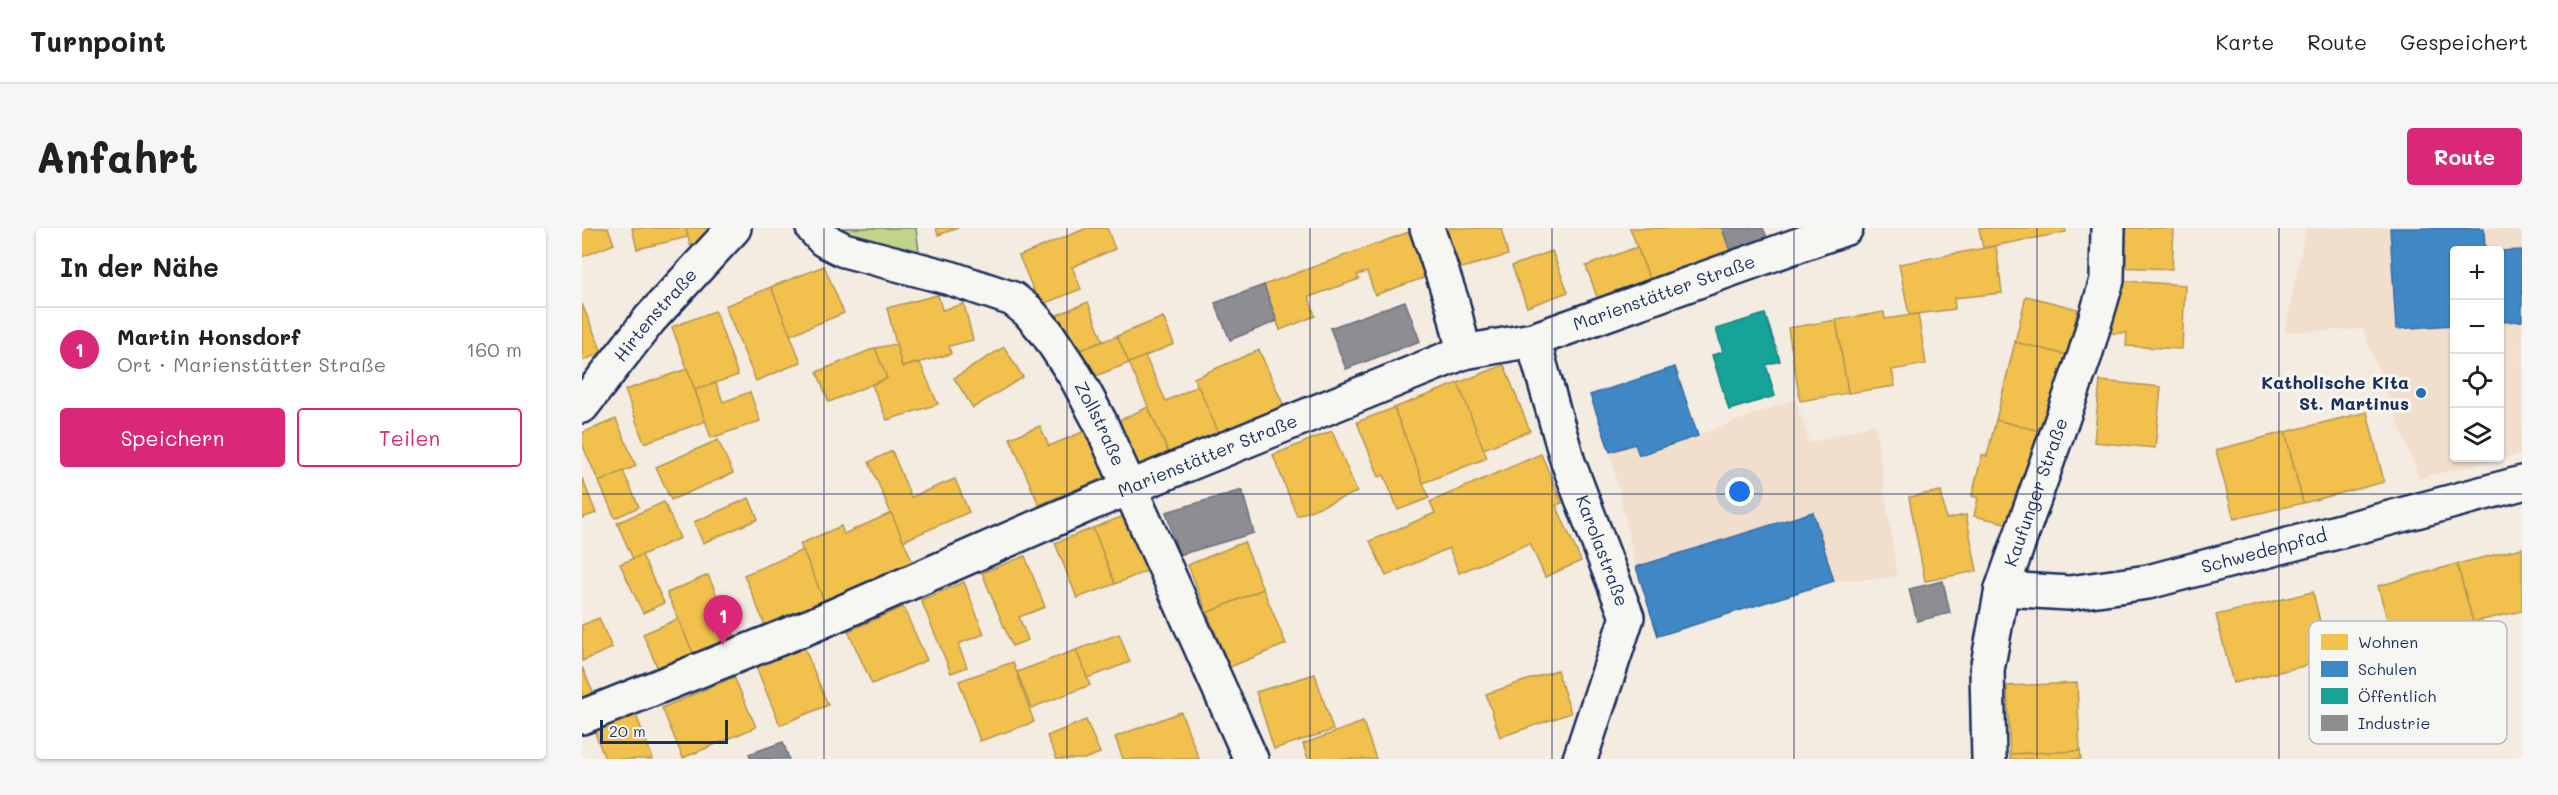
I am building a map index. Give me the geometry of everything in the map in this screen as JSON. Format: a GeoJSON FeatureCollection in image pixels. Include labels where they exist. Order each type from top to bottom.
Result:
{"type":"FeatureCollection","features":[{"type":"Feature","properties":{"kind":"street","name":"Hirtenstraße"},"geometry":{"type":"LineString","coordinates":[[582,406],[651,318],[734,228]]}},
{"type":"Feature","properties":{"kind":"street","name":"Zollstraße"},"geometry":{"type":"LineString","coordinates":[[813,228],[824,240],[844,250],[990,290],[1012,299],[1028,311],[1047,333],[1076,377],[1100,422],[1251,759]]}},
{"type":"Feature","properties":{"kind":"street"},"geometry":{"type":"LineString","coordinates":[[1427,228],[1452,302],[1464,352]]}},
{"type":"Feature","properties":{"kind":"street","name":"Marienstätter Straße"},"geometry":{"type":"LineString","coordinates":[[582,717],[813,625],[1129,488],[1464,352],[1533,340],[1846,228]]}},
{"type":"Feature","properties":{"kind":"street","name":"Kaufunger Straße"},"geometry":{"type":"LineString","coordinates":[[1989,759],[1988,670],[2002,589],[2085,355],[2107,280],[2108,228]]}},
{"type":"Feature","properties":{"kind":"street","name":"Karolastraße"},"geometry":{"type":"LineString","coordinates":[[1533,340],[1568,462],[1627,617],[1580,759]]}},
{"type":"Feature","properties":{"kind":"street","name":"Schwedenpfad"},"geometry":{"type":"LineString","coordinates":[[2002,589],[2069,593],[2148,582],[2522,483]]}},
{"type":"Feature","properties":{"kind":"shaded area","name":"Katholische Kita St. Martinus"},"geometry":{"type":"Polygon","coordinates":[[[2306,228],[2522,228],[2522,454],[2504,458],[2504,246],[2450,246],[2450,462],[2488,462],[2419,478],[2363,329],[2285,332],[2306,228]]]}},
{"type":"Feature","properties":{"kind":"shaded area"},"geometry":{"type":"Polygon","coordinates":[[[1675,367],[1698,435],[1796,399],[1809,443],[1875,424],[1897,577],[1834,581],[1658,636],[1636,567],[1610,452],[1590,395],[1675,367]]]}},
{"type":"Feature","properties":{"kind":"green space"},"geometry":{"type":"Polygon","coordinates":[[[835,228],[916,228],[920,259],[846,240],[835,228]]]}},
{"type":"Feature","properties":{"kind":"building: Wohnen"},"geometry":{"type":"Polygon","coordinates":[[[582,228],[608,228],[614,244],[582,257],[582,228]]]}},
{"type":"Feature","properties":{"kind":"building: Wohnen"},"geometry":{"type":"Polygon","coordinates":[[[632,228],[686,228],[688,237],[637,249],[632,228]]]}},
{"type":"Feature","properties":{"kind":"building: Wohnen"},"geometry":{"type":"Polygon","coordinates":[[[686,228],[715,228],[718,238],[690,245],[686,228]]]}},
{"type":"Feature","properties":{"kind":"building: Wohnen"},"geometry":{"type":"Polygon","coordinates":[[[936,228],[958,228],[938,235],[936,228]]]}},
{"type":"Feature","properties":{"kind":"building: Wohnen"},"geometry":{"type":"Polygon","coordinates":[[[1087,228],[1107,228],[1115,249],[1072,267],[1081,289],[1040,305],[1019,256],[1087,228]]]}},
{"type":"Feature","properties":{"kind":"building: Wohnen"},"geometry":{"type":"Polygon","coordinates":[[[1439,228],[1501,228],[1508,255],[1451,271],[1439,228]]]}},
{"type":"Feature","properties":{"kind":"building: Wohnen"},"geometry":{"type":"Polygon","coordinates":[[[1630,228],[1722,228],[1731,254],[1651,283],[1630,228]]]}},
{"type":"Feature","properties":{"kind":"building: Wohnen"},"geometry":{"type":"Polygon","coordinates":[[[1979,228],[2065,228],[2066,232],[1983,248],[1979,228]]]}},
{"type":"Feature","properties":{"kind":"building: Wohnen"},"geometry":{"type":"Polygon","coordinates":[[[2115,228],[2174,228],[2172,269],[2113,267],[2115,228]]]}},
{"type":"Feature","properties":{"kind":"building: Wohnen"},"geometry":{"type":"Polygon","coordinates":[[[1409,232],[1426,277],[1375,295],[1367,272],[1357,275],[1359,279],[1309,297],[1315,316],[1280,330],[1264,285],[1409,232]]]}},
{"type":"Feature","properties":{"kind":"building: Wohnen"},"geometry":{"type":"Polygon","coordinates":[[[1996,246],[2002,293],[1954,298],[1955,309],[1909,315],[1899,264],[1996,246]]]}},
{"type":"Feature","properties":{"kind":"building: Wohnen"},"geometry":{"type":"Polygon","coordinates":[[[1637,247],[1651,283],[1599,302],[1586,266],[1637,247]]]}},
{"type":"Feature","properties":{"kind":"building: Wohnen"},"geometry":{"type":"Polygon","coordinates":[[[1552,251],[1568,292],[1527,307],[1512,266],[1552,251]]]}},
{"type":"Feature","properties":{"kind":"building: Wohnen"},"geometry":{"type":"Polygon","coordinates":[[[824,266],[844,313],[790,335],[771,287],[824,266]]]}},
{"type":"Feature","properties":{"kind":"building: Wohnen"},"geometry":{"type":"Polygon","coordinates":[[[2112,280],[2185,285],[2182,349],[2126,346],[2127,333],[2109,333],[2112,280]]]}},
{"type":"Feature","properties":{"kind":"building: Wohnen"},"geometry":{"type":"Polygon","coordinates":[[[771,287],[801,362],[756,381],[725,306],[771,287]]]}},
{"type":"Feature","properties":{"kind":"building: Wohnen"},"geometry":{"type":"Polygon","coordinates":[[[938,295],[942,310],[964,304],[973,340],[949,346],[951,354],[902,367],[887,308],[938,295]]]}},
{"type":"Feature","properties":{"kind":"building: Wohnen"},"geometry":{"type":"Polygon","coordinates":[[[2026,296],[2078,309],[2067,355],[2015,342],[2026,296]]]}},
{"type":"Feature","properties":{"kind":"building: Wohnen"},"geometry":{"type":"Polygon","coordinates":[[[1088,302],[1103,341],[1073,353],[1057,315],[1088,302]]]}},
{"type":"Feature","properties":{"kind":"building: Wohnen"},"geometry":{"type":"Polygon","coordinates":[[[582,304],[602,352],[582,361],[582,304]]]}},
{"type":"Feature","properties":{"kind":"building: Wohnen"},"geometry":{"type":"Polygon","coordinates":[[[715,311],[738,375],[695,390],[672,327],[715,311]]]}},
{"type":"Feature","properties":{"kind":"building: Wohnen"},"geometry":{"type":"Polygon","coordinates":[[[1884,312],[1885,319],[1918,314],[1926,364],[1892,370],[1895,386],[1848,393],[1836,320],[1884,312]]]}},
{"type":"Feature","properties":{"kind":"building: Wohnen"},"geometry":{"type":"Polygon","coordinates":[[[1163,317],[1174,344],[1129,363],[1117,336],[1163,317]]]}},
{"type":"Feature","properties":{"kind":"building: Wohnen"},"geometry":{"type":"Polygon","coordinates":[[[1836,320],[1848,393],[1800,401],[1788,328],[1836,320]]]}},
{"type":"Feature","properties":{"kind":"building: Wohnen"},"geometry":{"type":"Polygon","coordinates":[[[1117,336],[1129,363],[1090,378],[1073,353],[1117,336]]]}},
{"type":"Feature","properties":{"kind":"building: Wohnen"},"geometry":{"type":"Polygon","coordinates":[[[2015,342],[2067,355],[2048,433],[1996,420],[2015,342]]]}},
{"type":"Feature","properties":{"kind":"building: Wohnen"},"geometry":{"type":"Polygon","coordinates":[[[896,344],[902,367],[920,363],[938,404],[887,420],[872,385],[887,378],[875,348],[896,344]]]}},
{"type":"Feature","properties":{"kind":"building: Wohnen"},"geometry":{"type":"Polygon","coordinates":[[[1004,347],[1023,377],[973,408],[954,378],[1004,347]]]}},
{"type":"Feature","properties":{"kind":"building: Wohnen"},"geometry":{"type":"Polygon","coordinates":[[[875,348],[887,378],[829,402],[817,372],[875,348]]]}},
{"type":"Feature","properties":{"kind":"building: Wohnen"},"geometry":{"type":"Polygon","coordinates":[[[1259,350],[1284,406],[1219,434],[1194,378],[1259,350]]]}},
{"type":"Feature","properties":{"kind":"building: Wohnen"},"geometry":{"type":"Polygon","coordinates":[[[1145,356],[1166,401],[1198,386],[1219,434],[1170,456],[1129,363],[1145,356]]]}},
{"type":"Feature","properties":{"kind":"building: Wohnen"},"geometry":{"type":"Polygon","coordinates":[[[1504,365],[1530,431],[1483,449],[1458,383],[1504,365]]]}},
{"type":"Feature","properties":{"kind":"building: Wohnen"},"geometry":{"type":"Polygon","coordinates":[[[687,369],[706,421],[644,443],[625,390],[687,369]]]}},
{"type":"Feature","properties":{"kind":"building: Wohnen"},"geometry":{"type":"Polygon","coordinates":[[[2100,381],[2161,387],[2155,448],[2094,442],[2100,381]]]}},
{"type":"Feature","properties":{"kind":"building: Wohnen"},"geometry":{"type":"Polygon","coordinates":[[[716,383],[723,402],[750,392],[760,421],[711,438],[695,390],[716,383]]]}},
{"type":"Feature","properties":{"kind":"building: Wohnen"},"geometry":{"type":"Polygon","coordinates":[[[1458,383],[1487,458],[1423,483],[1394,408],[1458,383]]]}},
{"type":"Feature","properties":{"kind":"building: Wohnen"},"geometry":{"type":"Polygon","coordinates":[[[1148,407],[1170,456],[1130,474],[1107,426],[1148,407]]]}},
{"type":"Feature","properties":{"kind":"building: Wohnen"},"geometry":{"type":"Polygon","coordinates":[[[1394,408],[1429,498],[1398,510],[1384,475],[1379,477],[1357,422],[1394,408]]]}},
{"type":"Feature","properties":{"kind":"building: Wohnen"},"geometry":{"type":"Polygon","coordinates":[[[2367,412],[2384,482],[2303,503],[2285,432],[2367,412]]]}},
{"type":"Feature","properties":{"kind":"building: Wohnen"},"geometry":{"type":"Polygon","coordinates":[[[616,419],[636,466],[599,482],[582,444],[582,433],[616,419]]]}},
{"type":"Feature","properties":{"kind":"building: Wohnen"},"geometry":{"type":"Polygon","coordinates":[[[1996,420],[2048,433],[2023,505],[2015,503],[2010,524],[1974,516],[1978,498],[1972,496],[1982,455],[1987,456],[1996,420]]]}},
{"type":"Feature","properties":{"kind":"building: Wohnen"},"geometry":{"type":"Polygon","coordinates":[[[1040,426],[1049,446],[1090,429],[1110,475],[1039,505],[1010,438],[1040,426]]]}},
{"type":"Feature","properties":{"kind":"building: Wohnen"},"geometry":{"type":"Polygon","coordinates":[[[1332,431],[1357,492],[1297,516],[1273,455],[1332,431]]]}},
{"type":"Feature","properties":{"kind":"building: Wohnen"},"geometry":{"type":"Polygon","coordinates":[[[2285,432],[2303,503],[2234,519],[2216,450],[2285,432]]]}},
{"type":"Feature","properties":{"kind":"building: Wohnen"},"geometry":{"type":"Polygon","coordinates":[[[718,440],[733,473],[671,500],[656,467],[718,440]]]}},
{"type":"Feature","properties":{"kind":"building: Wohnen"},"geometry":{"type":"Polygon","coordinates":[[[892,451],[911,497],[955,479],[969,512],[903,541],[869,462],[892,451]]]}},
{"type":"Feature","properties":{"kind":"building: Wohnen"},"geometry":{"type":"Polygon","coordinates":[[[1541,454],[1562,503],[1556,505],[1581,561],[1545,577],[1530,543],[1459,573],[1449,548],[1386,576],[1370,541],[1435,513],[1430,502],[1541,454]]]}},
{"type":"Feature","properties":{"kind":"building: Wohnen"},"geometry":{"type":"Polygon","coordinates":[[[623,471],[639,507],[615,518],[599,482],[623,471]]]}},
{"type":"Feature","properties":{"kind":"building: Wohnen"},"geometry":{"type":"Polygon","coordinates":[[[582,478],[596,513],[582,518],[582,478]]]}},
{"type":"Feature","properties":{"kind":"building: Wohnen"},"geometry":{"type":"Polygon","coordinates":[[[1941,491],[1946,519],[1966,515],[1977,571],[1925,581],[1909,497],[1941,491]]]}},
{"type":"Feature","properties":{"kind":"building: Wohnen"},"geometry":{"type":"Polygon","coordinates":[[[749,498],[758,519],[703,543],[694,522],[749,498]]]}},
{"type":"Feature","properties":{"kind":"building: Wohnen"},"geometry":{"type":"Polygon","coordinates":[[[664,502],[680,538],[633,559],[617,523],[664,502]]]}},
{"type":"Feature","properties":{"kind":"building: Wohnen"},"geometry":{"type":"Polygon","coordinates":[[[891,513],[916,569],[827,608],[800,544],[841,526],[844,534],[891,513]]]}},
{"type":"Feature","properties":{"kind":"building: Wohnen"},"geometry":{"type":"Polygon","coordinates":[[[1129,514],[1151,569],[1115,584],[1093,528],[1129,514]]]}},
{"type":"Feature","properties":{"kind":"building: Wohnen"},"geometry":{"type":"Polygon","coordinates":[[[1093,528],[1115,584],[1077,598],[1055,543],[1093,528]]]}},
{"type":"Feature","properties":{"kind":"building: Wohnen"},"geometry":{"type":"Polygon","coordinates":[[[1244,542],[1263,589],[1207,613],[1188,565],[1244,542]]]}},
{"type":"Feature","properties":{"kind":"building: Wohnen"},"geometry":{"type":"Polygon","coordinates":[[[2522,548],[2522,611],[2473,621],[2457,564],[2522,548]]]}},
{"type":"Feature","properties":{"kind":"building: Wohnen"},"geometry":{"type":"Polygon","coordinates":[[[803,550],[827,608],[768,632],[744,575],[803,550]]]}},
{"type":"Feature","properties":{"kind":"building: Wohnen"},"geometry":{"type":"Polygon","coordinates":[[[642,555],[664,603],[643,613],[620,564],[642,555]]]}},
{"type":"Feature","properties":{"kind":"building: Wohnen"},"geometry":{"type":"Polygon","coordinates":[[[1025,556],[1045,607],[1019,617],[1028,640],[1012,646],[982,573],[1025,556]]]}},
{"type":"Feature","properties":{"kind":"building: Wohnen"},"geometry":{"type":"Polygon","coordinates":[[[2457,564],[2473,621],[2388,621],[2378,586],[2457,564]]]}},
{"type":"Feature","properties":{"kind":"building: Wohnen"},"geometry":{"type":"Polygon","coordinates":[[[708,575],[735,636],[693,653],[667,593],[708,575]]]}},
{"type":"Feature","properties":{"kind":"building: Wohnen"},"geometry":{"type":"Polygon","coordinates":[[[964,582],[984,634],[958,644],[967,667],[951,673],[921,600],[964,582]]]}},
{"type":"Feature","properties":{"kind":"building: Wohnen"},"geometry":{"type":"Polygon","coordinates":[[[1263,589],[1286,644],[1230,667],[1207,613],[1263,589]]]}},
{"type":"Feature","properties":{"kind":"building: Wohnen"},"geometry":{"type":"Polygon","coordinates":[[[2313,592],[2320,621],[2309,621],[2309,665],[2233,683],[2216,615],[2313,592]]]}},
{"type":"Feature","properties":{"kind":"building: Wohnen"},"geometry":{"type":"Polygon","coordinates":[[[903,607],[927,660],[872,684],[848,631],[903,607]]]}},
{"type":"Feature","properties":{"kind":"building: Wohnen"},"geometry":{"type":"Polygon","coordinates":[[[599,618],[612,648],[582,661],[582,625],[599,618]]]}},
{"type":"Feature","properties":{"kind":"building: Wohnen"},"geometry":{"type":"Polygon","coordinates":[[[678,619],[693,653],[658,669],[643,634],[678,619]]]}},
{"type":"Feature","properties":{"kind":"building: Wohnen"},"geometry":{"type":"Polygon","coordinates":[[[1119,634],[1130,662],[1087,678],[1076,650],[1119,634]]]}},
{"type":"Feature","properties":{"kind":"building: Wohnen"},"geometry":{"type":"Polygon","coordinates":[[[804,647],[828,705],[780,725],[756,667],[804,647]]]}},
{"type":"Feature","properties":{"kind":"building: Wohnen"},"geometry":{"type":"Polygon","coordinates":[[[1076,650],[1090,685],[1031,708],[1017,672],[1076,650]]]}},
{"type":"Feature","properties":{"kind":"building: Wohnen"},"geometry":{"type":"Polygon","coordinates":[[[1013,662],[1034,722],[980,741],[959,681],[1013,662]]]}},
{"type":"Feature","properties":{"kind":"building: Wohnen"},"geometry":{"type":"Polygon","coordinates":[[[582,667],[594,694],[582,700],[582,667]]]}},
{"type":"Feature","properties":{"kind":"building: Wohnen"},"geometry":{"type":"Polygon","coordinates":[[[1557,670],[1571,713],[1500,737],[1486,694],[1557,670]]]}},
{"type":"Feature","properties":{"kind":"building: Wohnen"},"geometry":{"type":"Polygon","coordinates":[[[1315,674],[1333,730],[1274,749],[1256,692],[1315,674]]]}},
{"type":"Feature","properties":{"kind":"building: Wohnen"},"geometry":{"type":"Polygon","coordinates":[[[734,677],[756,727],[683,758],[662,708],[734,677]]]}},
{"type":"Feature","properties":{"kind":"building: Wohnen"},"geometry":{"type":"Polygon","coordinates":[[[2077,683],[2080,751],[2010,754],[2007,686],[2077,683]]]}},
{"type":"Feature","properties":{"kind":"building: Wohnen"},"geometry":{"type":"Polygon","coordinates":[[[1181,712],[1199,759],[1123,759],[1115,737],[1181,712]]]}},
{"type":"Feature","properties":{"kind":"building: Wohnen"},"geometry":{"type":"Polygon","coordinates":[[[636,715],[653,759],[605,759],[594,730],[636,715]]]}},
{"type":"Feature","properties":{"kind":"building: Wohnen"},"geometry":{"type":"Polygon","coordinates":[[[1086,720],[1100,753],[1084,759],[1057,759],[1047,736],[1086,720]]]}},
{"type":"Feature","properties":{"kind":"building: Wohnen"},"geometry":{"type":"Polygon","coordinates":[[[1363,722],[1376,759],[1308,759],[1303,744],[1363,722]]]}},
{"type":"Feature","properties":{"kind":"building: Wohnen"},"geometry":{"type":"Polygon","coordinates":[[[2080,751],[2081,759],[2010,759],[2010,754],[2080,751]]]}},
{"type":"Feature","properties":{"kind":"building: Schulen"},"geometry":{"type":"Polygon","coordinates":[[[2390,228],[2484,228],[2485,246],[2450,246],[2450,325],[2396,329],[2390,228]]]}},
{"type":"Feature","properties":{"kind":"building: Schulen"},"geometry":{"type":"Polygon","coordinates":[[[2522,250],[2522,321],[2504,322],[2504,251],[2522,250]]]}},
{"type":"Feature","properties":{"kind":"building: Schulen"},"geometry":{"type":"Polygon","coordinates":[[[1675,367],[1698,436],[1639,455],[1635,444],[1610,452],[1590,395],[1675,367]]]}},
{"type":"Feature","properties":{"kind":"building: Schulen"},"geometry":{"type":"Polygon","coordinates":[[[1813,512],[1834,581],[1658,636],[1636,567],[1813,512]]]}},
{"type":"Feature","properties":{"kind":"building: Öffentlich"},"geometry":{"type":"Polygon","coordinates":[[[1765,314],[1780,361],[1766,365],[1775,396],[1729,410],[1712,355],[1723,352],[1716,329],[1765,314]]]}},
{"type":"Feature","properties":{"kind":"building: Industrie"},"geometry":{"type":"Polygon","coordinates":[[[1722,228],[1763,228],[1768,240],[1731,254],[1722,228]]]}},
{"type":"Feature","properties":{"kind":"building: Industrie"},"geometry":{"type":"Polygon","coordinates":[[[1264,285],[1277,321],[1230,340],[1215,303],[1264,285]]]}},
{"type":"Feature","properties":{"kind":"building: Industrie"},"geometry":{"type":"Polygon","coordinates":[[[1405,301],[1420,341],[1346,369],[1330,328],[1405,301]]]}},
{"type":"Feature","properties":{"kind":"building: Industrie"},"geometry":{"type":"Polygon","coordinates":[[[1242,490],[1254,533],[1179,555],[1166,512],[1242,490]]]}},
{"type":"Feature","properties":{"kind":"building: Industrie"},"geometry":{"type":"Polygon","coordinates":[[[1943,581],[1950,613],[1917,621],[1909,589],[1943,581]]]}},
{"type":"Feature","properties":{"kind":"building: Industrie"},"geometry":{"type":"Polygon","coordinates":[[[783,742],[789,759],[751,759],[749,754],[783,742]]]}},
{"type":"Feature","properties":{"kind":"place","name":"Katholische Kita St. Martinus"},"geometry":{"type":"Point","coordinates":[2421,393]}},
{"type":"Feature","properties":{"kind":"place","name":"Martin Honsdorf"},"geometry":{"type":"Point","coordinates":[723,645]}}]}
